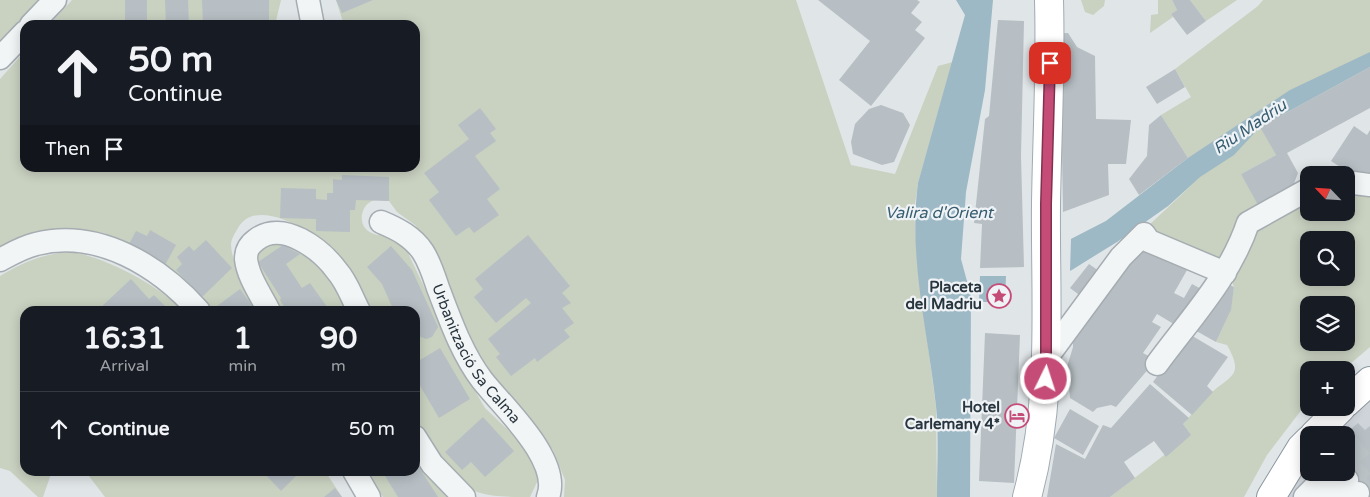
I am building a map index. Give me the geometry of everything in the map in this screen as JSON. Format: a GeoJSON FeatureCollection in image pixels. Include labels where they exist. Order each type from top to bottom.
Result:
{"type":"FeatureCollection","features":[{"type":"Feature","properties":{"kind":"main road"},"geometry":{"type":"LineString","coordinates":[[1027,497],[1038,446],[1048,356],[1046,204],[1049,0]]}},
{"type":"Feature","properties":{"kind":"main road"},"geometry":{"type":"LineString","coordinates":[[1355,394],[1370,381]]}},
{"type":"Feature","properties":{"kind":"main road"},"geometry":{"type":"LineString","coordinates":[[1323,426],[1333,416]]}},
{"type":"Feature","properties":{"kind":"main road"},"geometry":{"type":"LineString","coordinates":[[1270,497],[1300,450]]}},
{"type":"Feature","properties":{"kind":"street"},"geometry":{"type":"LineString","coordinates":[[36,20],[55,0]]}},
{"type":"Feature","properties":{"kind":"street"},"geometry":{"type":"LineString","coordinates":[[0,58],[20,37]]}},
{"type":"Feature","properties":{"kind":"street"},"geometry":{"type":"LineString","coordinates":[[1355,183],[1370,185]]}},
{"type":"Feature","properties":{"kind":"street"},"geometry":{"type":"LineString","coordinates":[[1157,364],[1225,273],[1248,223],[1300,194]]}},
{"type":"Feature","properties":{"kind":"street","name":"Urbanització Sa Calma"},"geometry":{"type":"LineString","coordinates":[[381,222],[398,228],[411,238],[424,253],[457,338],[479,376],[539,450],[550,476],[551,489],[548,497]]}},
{"type":"Feature","properties":{"kind":"street"},"geometry":{"type":"LineString","coordinates":[[266,306],[248,269],[246,257],[248,247],[257,238],[268,233],[282,233],[309,245],[338,270],[356,306]]}},
{"type":"Feature","properties":{"kind":"street"},"geometry":{"type":"LineString","coordinates":[[1048,356],[1121,257],[1144,234],[1149,241],[1225,273]]}},
{"type":"Feature","properties":{"kind":"street"},"geometry":{"type":"LineString","coordinates":[[0,260],[34,244],[78,240],[119,251],[156,271],[184,294],[195,306]]}},
{"type":"Feature","properties":{"kind":"street"},"geometry":{"type":"LineString","coordinates":[[420,445],[432,464],[464,497]]}},
{"type":"Feature","properties":{"kind":"street"},"geometry":{"type":"LineString","coordinates":[[357,476],[369,497]]}},
{"type":"Feature","properties":{"kind":"street"},"geometry":{"type":"LineString","coordinates":[[1305,497],[1346,486]]}},
{"type":"Feature","properties":{"kind":"street"},"geometry":{"type":"LineString","coordinates":[[1324,497],[1346,486]]}},
{"type":"Feature","properties":{"kind":"shaded area"},"geometry":{"type":"Polygon","coordinates":[[[1370,397],[1370,497],[1285,497],[1300,474],[1300,481],[1355,481],[1355,426],[1339,426],[1350,416],[1355,416],[1355,411],[1370,397]]]}},
{"type":"Feature","properties":{"kind":"green space"},"geometry":{"type":"Polygon","coordinates":[[[0,0],[39,0],[0,41],[0,0]]]}},
{"type":"Feature","properties":{"kind":"green space"},"geometry":{"type":"Polygon","coordinates":[[[72,0],[281,0],[276,20],[54,20],[72,0]]]}},
{"type":"Feature","properties":{"kind":"green space"},"geometry":{"type":"Polygon","coordinates":[[[336,0],[796,0],[851,165],[895,174],[938,66],[953,62],[918,183],[914,211],[918,270],[936,407],[937,497],[564,497],[565,480],[553,450],[486,368],[429,243],[415,225],[397,212],[389,201],[376,200],[369,203],[362,214],[362,222],[368,231],[377,235],[385,232],[399,241],[408,253],[468,379],[485,408],[522,443],[535,463],[538,480],[530,497],[496,496],[477,492],[457,478],[429,443],[420,424],[420,306],[370,306],[354,275],[339,256],[318,239],[289,222],[274,216],[260,215],[247,218],[233,236],[232,253],[238,271],[257,306],[207,306],[165,265],[104,233],[77,230],[0,248],[0,79],[20,57],[20,172],[420,172],[420,20],[342,20],[336,0]]]}},
{"type":"Feature","properties":{"kind":"green space"},"geometry":{"type":"Polygon","coordinates":[[[1081,0],[1105,0],[1104,6],[1093,15],[1085,12],[1081,0]]]}},
{"type":"Feature","properties":{"kind":"green space"},"geometry":{"type":"Polygon","coordinates":[[[1158,0],[1172,0],[1177,10],[1171,14],[1173,17],[1150,33],[1151,15],[1158,14],[1158,0]]]}},
{"type":"Feature","properties":{"kind":"green space"},"geometry":{"type":"Polygon","coordinates":[[[1190,0],[1237,0],[1206,21],[1190,0]]]}},
{"type":"Feature","properties":{"kind":"green space"},"geometry":{"type":"Polygon","coordinates":[[[1263,0],[1370,0],[1370,67],[1261,127],[1276,155],[1241,174],[1300,190],[1300,221],[1355,221],[1355,190],[1370,196],[1370,347],[1354,361],[1300,361],[1300,412],[1267,455],[1244,497],[1110,497],[1190,435],[1183,424],[1212,392],[1230,378],[1235,369],[1235,363],[1227,345],[1216,342],[1230,312],[1234,287],[1226,268],[1161,240],[1147,227],[1195,182],[1168,206],[1072,270],[1071,239],[1106,221],[1188,158],[1161,115],[1191,97],[1175,69],[1258,6],[1263,0]]]}},
{"type":"Feature","properties":{"kind":"green space"},"geometry":{"type":"Polygon","coordinates":[[[275,242],[299,252],[319,268],[335,288],[344,306],[280,306],[263,274],[258,259],[259,254],[266,246],[275,242]]]}},
{"type":"Feature","properties":{"kind":"green space"},"geometry":{"type":"Polygon","coordinates":[[[73,252],[87,255],[117,267],[147,283],[178,306],[20,306],[20,476],[50,476],[43,497],[38,497],[10,471],[0,468],[0,276],[18,266],[53,254],[73,252]]]}},
{"type":"Feature","properties":{"kind":"green space"},"geometry":{"type":"Polygon","coordinates":[[[420,460],[449,497],[383,497],[371,476],[420,476],[420,460]]]}},
{"type":"Feature","properties":{"kind":"green space"},"geometry":{"type":"Polygon","coordinates":[[[89,476],[328,476],[342,497],[105,497],[89,476]]]}},
{"type":"Feature","properties":{"kind":"water","name":"Valira d'Orient"},"geometry":{"type":"Polygon","coordinates":[[[956,0],[993,0],[985,90],[966,192],[961,259],[971,296],[970,497],[937,497],[937,417],[917,267],[916,211],[918,183],[965,15],[956,0]]]}},
{"type":"Feature","properties":{"kind":"water","name":"Riu Madriu"},"geometry":{"type":"Polygon","coordinates":[[[1370,52],[1370,67],[1260,127],[1234,155],[1200,177],[1168,206],[1117,242],[1070,271],[1071,239],[1106,221],[1188,158],[1290,90],[1370,52]]]}},
{"type":"Feature","properties":{"kind":"water"},"geometry":{"type":"Polygon","coordinates":[[[980,276],[1006,276],[1005,302],[979,302],[980,276]]]}},
{"type":"Feature","properties":{"kind":"building"},"geometry":{"type":"Polygon","coordinates":[[[125,0],[147,0],[147,20],[125,20],[125,0]]]}},
{"type":"Feature","properties":{"kind":"building"},"geometry":{"type":"Polygon","coordinates":[[[165,0],[188,0],[189,20],[166,20],[165,0]]]}},
{"type":"Feature","properties":{"kind":"building"},"geometry":{"type":"Polygon","coordinates":[[[202,0],[269,0],[269,20],[203,20],[202,0]]]}},
{"type":"Feature","properties":{"kind":"building"},"geometry":{"type":"Polygon","coordinates":[[[336,0],[373,0],[342,13],[336,0]]]}},
{"type":"Feature","properties":{"kind":"building"},"geometry":{"type":"Polygon","coordinates":[[[818,0],[917,0],[920,2],[911,13],[922,22],[915,30],[925,38],[871,106],[839,80],[870,41],[818,0]]]}},
{"type":"Feature","properties":{"kind":"building"},"geometry":{"type":"Polygon","coordinates":[[[1172,0],[1190,0],[1206,21],[1187,35],[1171,14],[1177,10],[1172,0]]]}},
{"type":"Feature","properties":{"kind":"building"},"geometry":{"type":"Polygon","coordinates":[[[998,20],[1024,21],[1021,156],[1024,267],[980,268],[982,224],[974,223],[985,119],[989,116],[998,20]]]}},
{"type":"Feature","properties":{"kind":"building"},"geometry":{"type":"Polygon","coordinates":[[[1060,33],[1068,33],[1077,47],[1095,56],[1096,119],[1131,120],[1126,164],[1108,164],[1109,195],[1063,212],[1060,33]]]}},
{"type":"Feature","properties":{"kind":"building"},"geometry":{"type":"Polygon","coordinates":[[[1370,67],[1370,108],[1287,153],[1298,173],[1293,186],[1258,205],[1241,174],[1276,155],[1260,127],[1370,67]]]}},
{"type":"Feature","properties":{"kind":"building"},"geometry":{"type":"Polygon","coordinates":[[[1175,69],[1185,87],[1157,104],[1146,87],[1175,69]]]}},
{"type":"Feature","properties":{"kind":"building"},"geometry":{"type":"Polygon","coordinates":[[[881,105],[903,113],[910,125],[894,162],[882,165],[853,154],[851,142],[855,124],[869,109],[881,105]]]}},
{"type":"Feature","properties":{"kind":"building"},"geometry":{"type":"Polygon","coordinates":[[[480,108],[496,129],[490,133],[496,141],[475,156],[500,189],[487,199],[499,215],[474,233],[469,227],[456,236],[429,200],[439,192],[424,173],[469,139],[458,125],[480,108]]]}},
{"type":"Feature","properties":{"kind":"building"},"geometry":{"type":"Polygon","coordinates":[[[1161,115],[1188,158],[1139,195],[1129,179],[1147,156],[1149,125],[1161,115]]]}},
{"type":"Feature","properties":{"kind":"building"},"geometry":{"type":"Polygon","coordinates":[[[1354,126],[1367,135],[1370,130],[1370,179],[1357,172],[1355,175],[1355,166],[1339,166],[1331,161],[1354,126]]]}},
{"type":"Feature","properties":{"kind":"building"},"geometry":{"type":"Polygon","coordinates":[[[342,175],[389,177],[389,201],[356,200],[355,210],[350,210],[350,232],[316,231],[316,219],[280,218],[281,188],[316,189],[316,199],[327,200],[327,193],[333,193],[333,179],[342,180],[342,175]]]}},
{"type":"Feature","properties":{"kind":"building"},"geometry":{"type":"Polygon","coordinates":[[[150,230],[176,245],[165,265],[129,244],[136,231],[147,236],[150,230]]]}},
{"type":"Feature","properties":{"kind":"building"},"geometry":{"type":"Polygon","coordinates":[[[528,235],[570,286],[562,293],[571,303],[562,308],[574,323],[564,330],[570,337],[537,362],[535,358],[511,376],[496,357],[500,354],[488,339],[531,303],[526,298],[496,323],[474,297],[483,289],[475,279],[528,235]]]}},
{"type":"Feature","properties":{"kind":"building"},"geometry":{"type":"Polygon","coordinates":[[[206,240],[232,268],[202,297],[176,270],[182,264],[177,257],[189,246],[194,251],[206,240]]]}},
{"type":"Feature","properties":{"kind":"building"},"geometry":{"type":"Polygon","coordinates":[[[283,245],[300,254],[286,264],[302,288],[310,283],[326,306],[284,306],[280,300],[281,298],[258,262],[283,245]]]}},
{"type":"Feature","properties":{"kind":"building"},"geometry":{"type":"Polygon","coordinates":[[[391,246],[412,270],[438,327],[432,337],[426,339],[420,337],[420,306],[392,306],[382,284],[367,267],[391,246]]]}},
{"type":"Feature","properties":{"kind":"building"},"geometry":{"type":"Polygon","coordinates":[[[1141,246],[1191,263],[1174,293],[1184,298],[1192,284],[1207,292],[1216,278],[1234,287],[1231,310],[1216,342],[1191,328],[1182,329],[1157,314],[1152,322],[1161,327],[1143,353],[1156,360],[1116,407],[1111,405],[1097,408],[1093,412],[1070,398],[1067,367],[1073,347],[1073,334],[1141,246]]]}},
{"type":"Feature","properties":{"kind":"building"},"geometry":{"type":"Polygon","coordinates":[[[1089,264],[1106,276],[1086,300],[1070,288],[1089,264]]]}},
{"type":"Feature","properties":{"kind":"building"},"geometry":{"type":"Polygon","coordinates":[[[131,279],[149,299],[154,295],[165,306],[102,306],[131,279]]]}},
{"type":"Feature","properties":{"kind":"building"},"geometry":{"type":"Polygon","coordinates":[[[240,289],[252,306],[217,306],[240,289]]]}},
{"type":"Feature","properties":{"kind":"building"},"geometry":{"type":"Polygon","coordinates":[[[985,333],[1020,335],[1014,483],[979,481],[985,333]]]}},
{"type":"Feature","properties":{"kind":"building"},"geometry":{"type":"Polygon","coordinates":[[[1189,334],[1228,357],[1207,386],[1213,392],[1192,415],[1153,382],[1189,334]]]}},
{"type":"Feature","properties":{"kind":"building"},"geometry":{"type":"Polygon","coordinates":[[[440,348],[470,399],[439,418],[420,386],[420,360],[440,348]]]}},
{"type":"Feature","properties":{"kind":"building"},"geometry":{"type":"Polygon","coordinates":[[[1150,384],[1189,418],[1183,424],[1191,435],[1166,457],[1154,441],[1124,462],[1135,478],[1110,497],[1047,497],[1056,444],[1085,459],[1103,425],[1111,428],[1150,384]]]}},
{"type":"Feature","properties":{"kind":"building"},"geometry":{"type":"Polygon","coordinates":[[[1070,409],[1099,426],[1083,455],[1054,438],[1070,409]]]}},
{"type":"Feature","properties":{"kind":"building"},"geometry":{"type":"Polygon","coordinates":[[[483,417],[514,451],[485,477],[471,462],[462,470],[445,452],[483,417]]]}},
{"type":"Feature","properties":{"kind":"building"},"geometry":{"type":"Polygon","coordinates":[[[1358,423],[1365,430],[1370,426],[1370,497],[1361,497],[1351,481],[1355,481],[1354,426],[1358,423]]]}},
{"type":"Feature","properties":{"kind":"building"},"geometry":{"type":"Polygon","coordinates":[[[420,469],[438,497],[398,497],[385,476],[420,476],[420,469]]]}},
{"type":"Feature","properties":{"kind":"building"},"geometry":{"type":"Polygon","coordinates":[[[267,476],[296,476],[281,491],[267,476]]]}},
{"type":"Feature","properties":{"kind":"building"},"geometry":{"type":"Polygon","coordinates":[[[335,488],[342,497],[324,497],[329,493],[335,488]]]}},
{"type":"Feature","properties":{"kind":"tunnel"},"geometry":{"type":"LineString","coordinates":[[1355,452],[1370,439]]}},
{"type":"Feature","properties":{"kind":"tunnel"},"geometry":{"type":"LineString","coordinates":[[1355,473],[1370,460]]}},
{"type":"Feature","properties":{"kind":"tunnel"},"geometry":{"type":"LineString","coordinates":[[1358,493],[1370,482]]}},
{"type":"Feature","properties":{"kind":"place","name":"Placeta del Madriu"},"geometry":{"type":"Point","coordinates":[999,296]}},
{"type":"Feature","properties":{"kind":"place","name":"Hotel Carlemany 4*"},"geometry":{"type":"Point","coordinates":[1017,416]}},
{"type":"Feature","properties":{"kind":"route"},"geometry":{"type":"LineString","coordinates":[[1046,379],[1048,359],[1046,204],[1050,63]]}}]}
